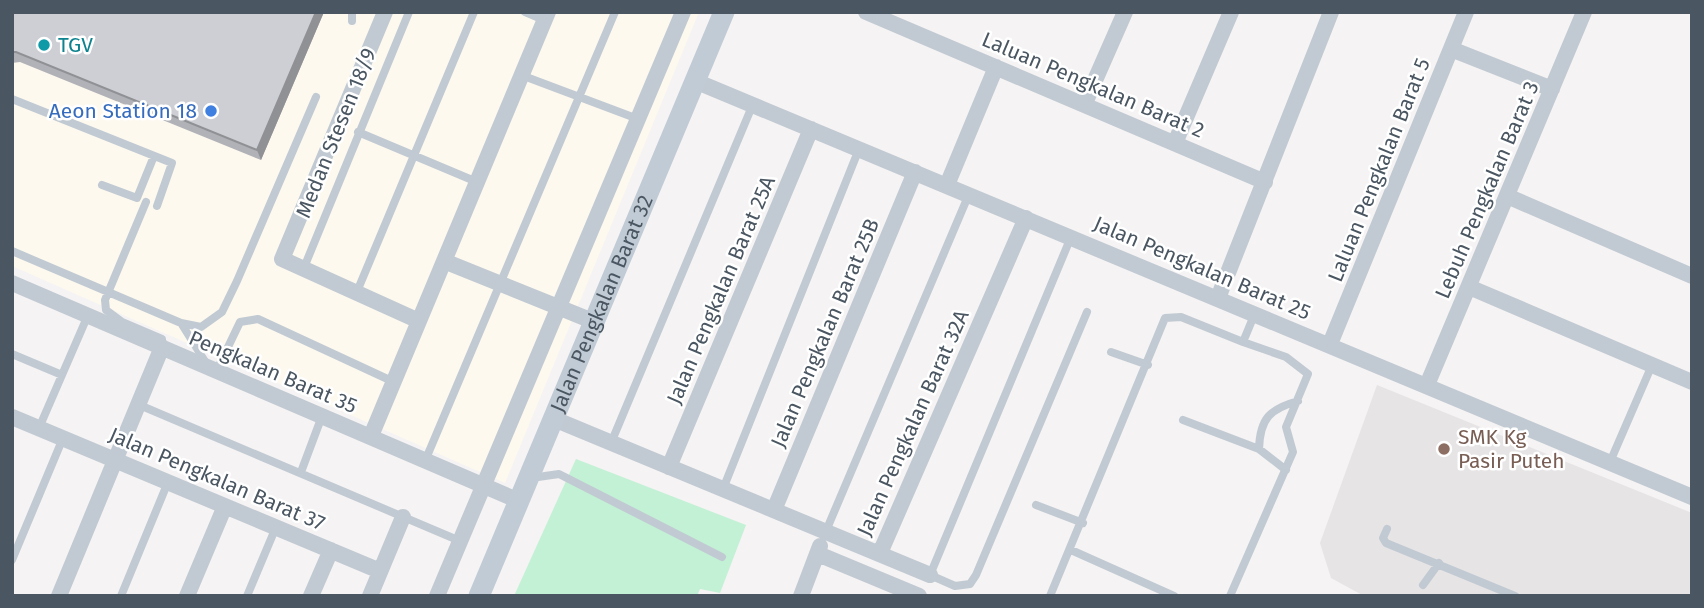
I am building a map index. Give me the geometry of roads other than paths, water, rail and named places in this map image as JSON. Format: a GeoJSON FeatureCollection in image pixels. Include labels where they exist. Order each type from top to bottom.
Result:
{"type":"FeatureCollection","features":[{"type":"Feature","properties":{"kind":"street","name":"Medan Stesen 18/9"},"geometry":{"type":"LineString","coordinates":[[303,270],[282,259],[386,12]]}},
{"type":"Feature","properties":{"kind":"street"},"geometry":{"type":"LineString","coordinates":[[437,596],[683,12]]}},
{"type":"Feature","properties":{"kind":"street","name":"Jalan Pengkalan Barat 32"},"geometry":{"type":"LineString","coordinates":[[479,596],[724,12]]}},
{"type":"Feature","properties":{"kind":"street","name":"Laluan Pengkalan Barat 2"},"geometry":{"type":"LineString","coordinates":[[866,12],[1085,103],[1265,182]]}},
{"type":"Feature","properties":{"kind":"street"},"geometry":{"type":"LineString","coordinates":[[1175,143],[1231,12]]}},
{"type":"Feature","properties":{"kind":"street"},"geometry":{"type":"LineString","coordinates":[[1218,298],[1331,12]]}},
{"type":"Feature","properties":{"kind":"street","name":"Laluan Pengkalan Barat 5"},"geometry":{"type":"LineString","coordinates":[[1330,344],[1466,12]]}},
{"type":"Feature","properties":{"kind":"street","name":"Lebuh Pengkalan Barat 3"},"geometry":{"type":"LineString","coordinates":[[1427,385],[1584,12]]}},
{"type":"Feature","properties":{"kind":"street"},"geometry":{"type":"LineString","coordinates":[[1085,103],[1119,14]]}},
{"type":"Feature","properties":{"kind":"street"},"geometry":{"type":"LineString","coordinates":[[371,436],[546,16]]}},
{"type":"Feature","properties":{"kind":"street"},"geometry":{"type":"LineString","coordinates":[[1451,49],[1552,89]]}},
{"type":"Feature","properties":{"kind":"street"},"geometry":{"type":"LineString","coordinates":[[947,185],[996,67]]}},
{"type":"Feature","properties":{"kind":"street","name":"Jalan Pengkalan Barat 25"},"geometry":{"type":"LineString","coordinates":[[695,81],[1692,497]]}},
{"type":"Feature","properties":{"kind":"street","name":"Jalan Pengkalan Barat 25A"},"geometry":{"type":"LineString","coordinates":[[669,467],[811,129]]}},
{"type":"Feature","properties":{"kind":"street","name":"Jalan Pengkalan Barat 25B"},"geometry":{"type":"LineString","coordinates":[[774,510],[915,172]]}},
{"type":"Feature","properties":{"kind":"street"},"geometry":{"type":"LineString","coordinates":[[1507,197],[1692,276]]}},
{"type":"Feature","properties":{"kind":"street","name":"Jalan Pengkalan Barat 32A"},"geometry":{"type":"LineString","coordinates":[[554,419],[880,553],[1026,218]]}},
{"type":"Feature","properties":{"kind":"street"},"geometry":{"type":"LineString","coordinates":[[444,261],[595,322]]}},
{"type":"Feature","properties":{"kind":"street"},"geometry":{"type":"LineString","coordinates":[[303,270],[419,321]]}},
{"type":"Feature","properties":{"kind":"street","name":"Pengkalan Barat 35"},"geometry":{"type":"LineString","coordinates":[[12,283],[517,500]]}},
{"type":"Feature","properties":{"kind":"street"},"geometry":{"type":"LineString","coordinates":[[1469,287],[1692,382]]}},
{"type":"Feature","properties":{"kind":"street"},"geometry":{"type":"LineString","coordinates":[[59,596],[162,347]]}},
{"type":"Feature","properties":{"kind":"street","name":"Jalan Pengkalan Barat 37"},"geometry":{"type":"LineString","coordinates":[[12,416],[380,571]]}},
{"type":"Feature","properties":{"kind":"street"},"geometry":{"type":"LineString","coordinates":[[187,596],[225,506]]}},
{"type":"Feature","properties":{"kind":"street"},"geometry":{"type":"LineString","coordinates":[[370,596],[403,517]]}},
{"type":"Feature","properties":{"kind":"street"},"geometry":{"type":"LineString","coordinates":[[801,596],[825,531]]}},
{"type":"Feature","properties":{"kind":"street"},"geometry":{"type":"LineString","coordinates":[[311,596],[331,550]]}},
{"type":"Feature","properties":{"kind":"street"},"geometry":{"type":"LineString","coordinates":[[880,553],[930,575]]}},
{"type":"Feature","properties":{"kind":"street"},"geometry":{"type":"LineString","coordinates":[[818,554],[919,596]]}},
{"type":"Feature","properties":{"kind":"lane","name":"Medan Stesen 18/9"},"geometry":{"type":"LineString","coordinates":[[303,270],[409,12]]}},
{"type":"Feature","properties":{"kind":"lane"},"geometry":{"type":"LineString","coordinates":[[356,294],[474,12]]}},
{"type":"Feature","properties":{"kind":"lane"},"geometry":{"type":"LineString","coordinates":[[524,12],[546,16]]}},
{"type":"Feature","properties":{"kind":"lane"},"geometry":{"type":"LineString","coordinates":[[425,461],[615,12]]}},
{"type":"Feature","properties":{"kind":"lane"},"geometry":{"type":"LineString","coordinates":[[522,75],[638,120]]}},
{"type":"Feature","properties":{"kind":"lane","name":"Pengkalan Barat 35"},"geometry":{"type":"LineString","coordinates":[[12,251],[181,323],[201,327],[222,312],[253,247],[316,97]]}},
{"type":"Feature","properties":{"kind":"lane"},"geometry":{"type":"LineString","coordinates":[[12,99],[173,165],[157,206]]}},
{"type":"Feature","properties":{"kind":"lane"},"geometry":{"type":"LineString","coordinates":[[611,443],[752,104]]}},
{"type":"Feature","properties":{"kind":"lane"},"geometry":{"type":"LineString","coordinates":[[358,132],[477,182]]}},
{"type":"Feature","properties":{"kind":"lane"},"geometry":{"type":"LineString","coordinates":[[723,489],[859,149]]}},
{"type":"Feature","properties":{"kind":"lane"},"geometry":{"type":"LineString","coordinates":[[102,185],[137,198],[154,156]]}},
{"type":"Feature","properties":{"kind":"lane"},"geometry":{"type":"LineString","coordinates":[[825,531],[969,194]]}},
{"type":"Feature","properties":{"kind":"lane"},"geometry":{"type":"LineString","coordinates":[[146,202],[108,290],[106,310],[122,322],[162,339],[162,347]]}},
{"type":"Feature","properties":{"kind":"lane"},"geometry":{"type":"LineString","coordinates":[[1071,237],[930,575],[955,586],[970,583],[976,575],[1087,312]]}},
{"type":"Feature","properties":{"kind":"lane"},"geometry":{"type":"LineString","coordinates":[[1243,342],[1255,313]]}},
{"type":"Feature","properties":{"kind":"lane"},"geometry":{"type":"LineString","coordinates":[[38,428],[88,315]]}},
{"type":"Feature","properties":{"kind":"lane"},"geometry":{"type":"LineString","coordinates":[[1050,596],[1168,316],[1181,317],[1286,357],[1304,369],[1307,382],[1286,427],[1293,452],[1230,596]]}},
{"type":"Feature","properties":{"kind":"lane"},"geometry":{"type":"LineString","coordinates":[[181,323],[212,369],[240,322],[258,319],[394,382]]}},
{"type":"Feature","properties":{"kind":"lane"},"geometry":{"type":"LineString","coordinates":[[1111,352],[1148,365]]}},
{"type":"Feature","properties":{"kind":"lane"},"geometry":{"type":"LineString","coordinates":[[12,354],[62,374]]}},
{"type":"Feature","properties":{"kind":"lane"},"geometry":{"type":"LineString","coordinates":[[1610,462],[1653,365]]}},
{"type":"Feature","properties":{"kind":"lane"},"geometry":{"type":"LineString","coordinates":[[1259,449],[1260,435],[1269,413],[1277,407],[1298,401]]}},
{"type":"Feature","properties":{"kind":"lane"},"geometry":{"type":"LineString","coordinates":[[137,404],[460,541]]}},
{"type":"Feature","properties":{"kind":"lane"},"geometry":{"type":"LineString","coordinates":[[301,472],[322,416]]}},
{"type":"Feature","properties":{"kind":"lane"},"geometry":{"type":"LineString","coordinates":[[1183,420],[1259,449],[1286,470]]}},
{"type":"Feature","properties":{"kind":"lane"},"geometry":{"type":"LineString","coordinates":[[12,560],[63,438]]}},
{"type":"Feature","properties":{"kind":"lane"},"geometry":{"type":"LineString","coordinates":[[528,479],[559,474],[722,556]]}},
{"type":"Feature","properties":{"kind":"lane"},"geometry":{"type":"LineString","coordinates":[[121,596],[168,482]]}},
{"type":"Feature","properties":{"kind":"lane"},"geometry":{"type":"LineString","coordinates":[[1036,505],[1083,523]]}},
{"type":"Feature","properties":{"kind":"lane"},"geometry":{"type":"LineString","coordinates":[[247,596],[276,527]]}},
{"type":"Feature","properties":{"kind":"lane"},"geometry":{"type":"LineString","coordinates":[[1387,529],[1383,538],[1386,543],[1515,596]]}},
{"type":"Feature","properties":{"kind":"lane"},"geometry":{"type":"LineString","coordinates":[[1071,550],[1170,595]]}},
{"type":"Feature","properties":{"kind":"lane"},"geometry":{"type":"LineString","coordinates":[[1423,585],[1439,563]]}},
{"type":"Feature","properties":{"kind":"place","name":"TGV"},"geometry":{"type":"Point","coordinates":[44,45]}},
{"type":"Feature","properties":{"kind":"place","name":"Aeon Station 18"},"geometry":{"type":"Point","coordinates":[211,111]}},
{"type":"Feature","properties":{"kind":"place","name":"SMK Kg Pasir Puteh"},"geometry":{"type":"Point","coordinates":[1444,449]}}]}
